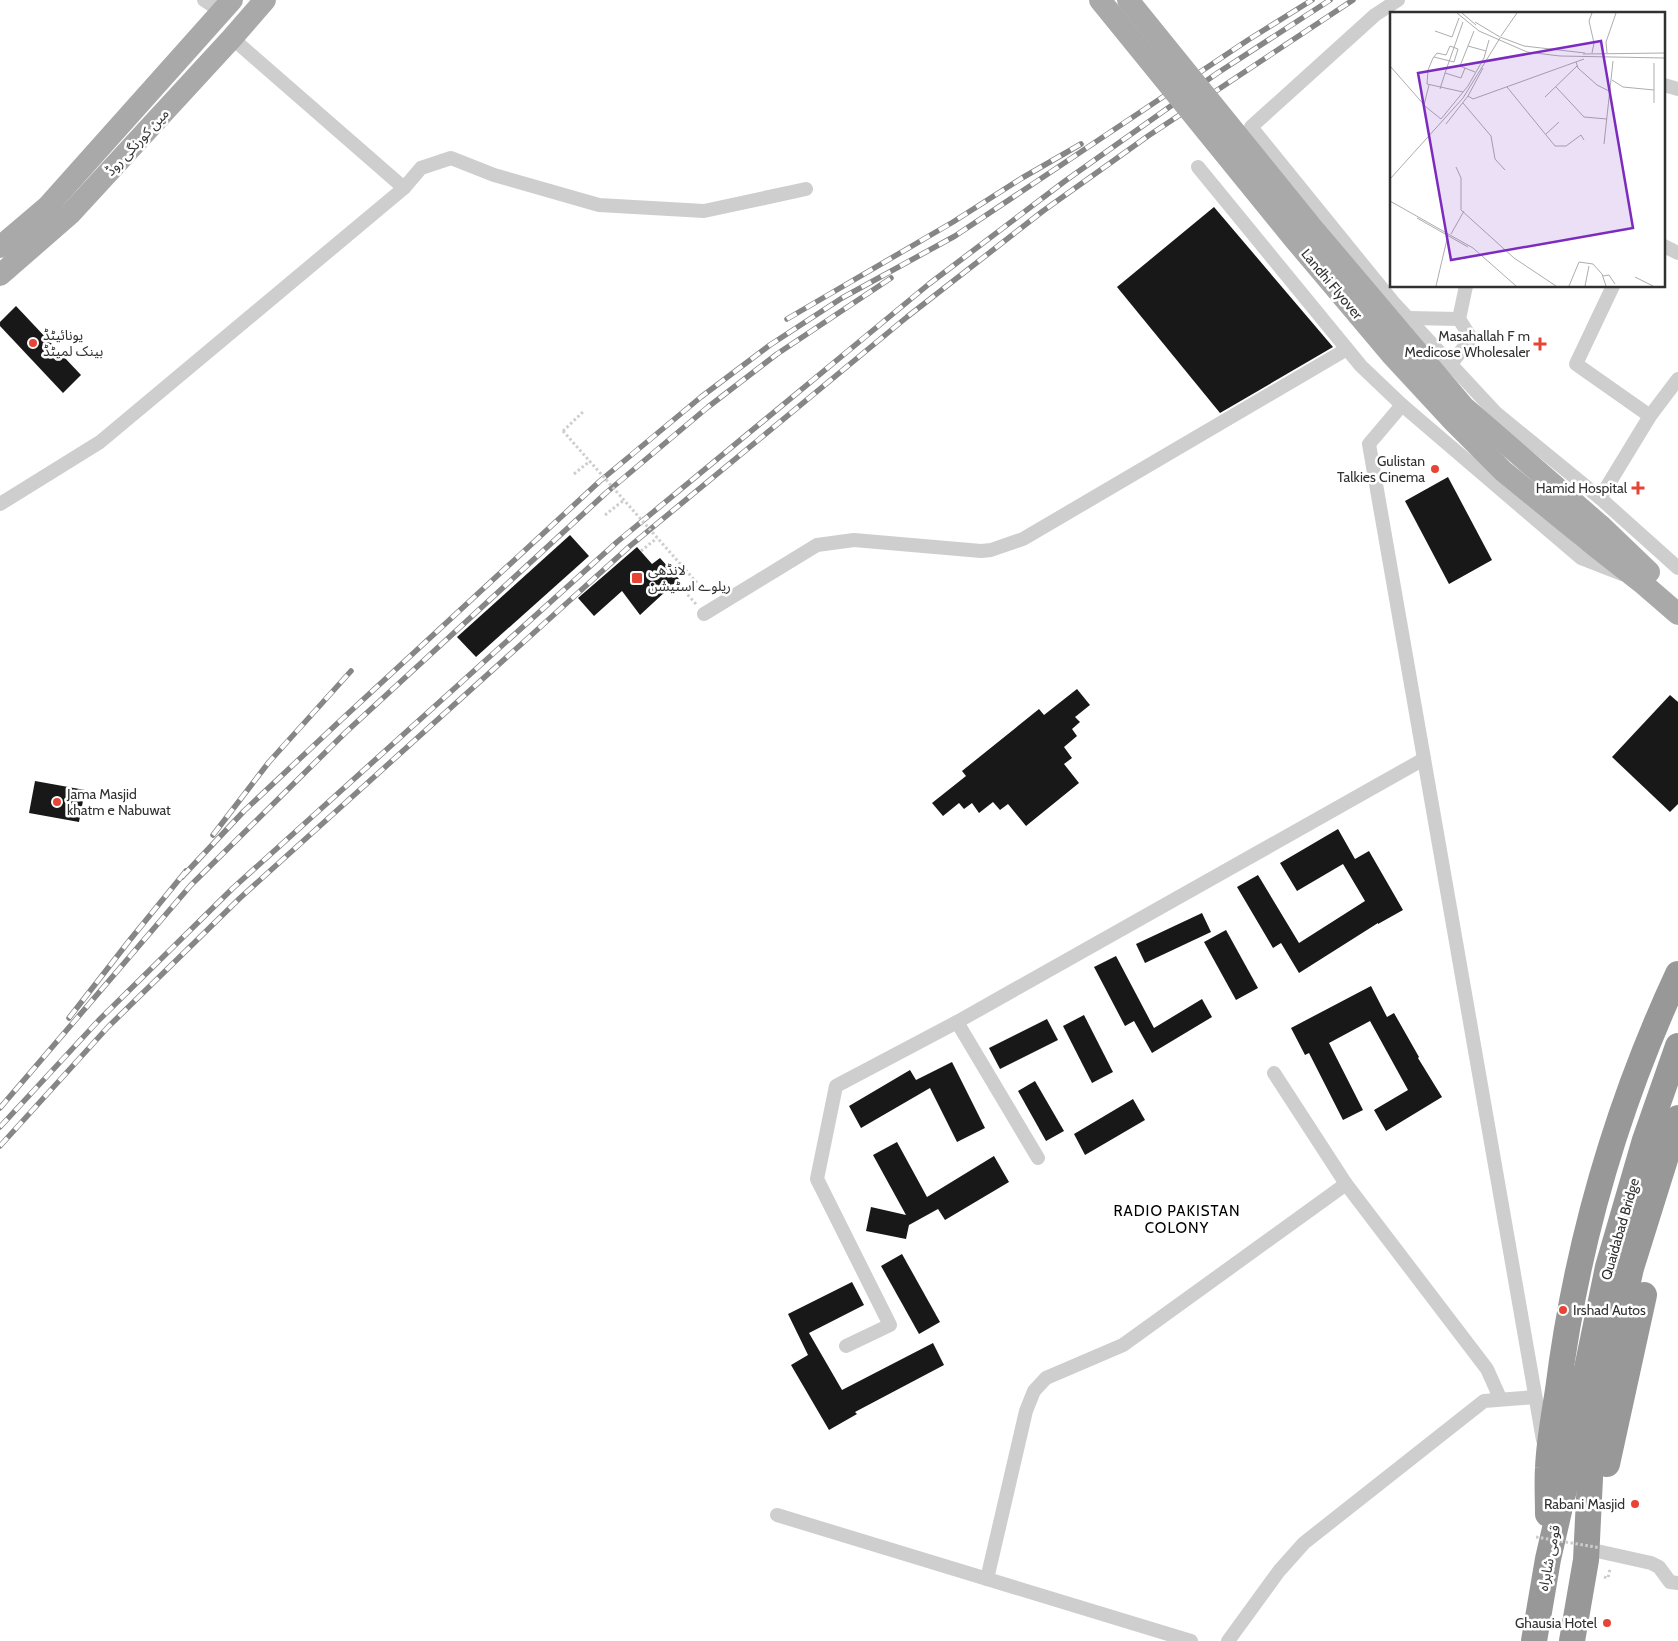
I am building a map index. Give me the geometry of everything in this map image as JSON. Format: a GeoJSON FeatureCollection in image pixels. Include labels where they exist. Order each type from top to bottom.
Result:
{"type":"FeatureCollection","features":[{"type":"Feature","properties":{"kind":"highway"},"geometry":{"type":"LineString","coordinates":[[1542,1548],[1548,1468],[1563,1348],[1581,1257],[1611,1148],[1657,1020],[1678,974]]}},
{"type":"Feature","properties":{"kind":"highway","name":"Quaidabad Bridge"},"geometry":{"type":"LineString","coordinates":[[1582,1452],[1585,1378],[1608,1267],[1645,1140],[1678,1046]]}},
{"type":"Feature","properties":{"kind":"highway","name":"Quaidabad Bridge"},"geometry":{"type":"LineString","coordinates":[[1582,1452],[1602,1398],[1631,1268],[1678,1118]]}},
{"type":"Feature","properties":{"kind":"highway"},"geometry":{"type":"LineString","coordinates":[[1572,1641],[1596,1553],[1649,1271],[1678,1174]]}},
{"type":"Feature","properties":{"kind":"highway"},"geometry":{"type":"LineString","coordinates":[[1582,1452],[1596,1553]]}},
{"type":"Feature","properties":{"kind":"highway","name":"قومی شاہراہ"},"geometry":{"type":"LineString","coordinates":[[1534,1641],[1542,1548],[1582,1452]]}},
{"type":"Feature","properties":{"kind":"main road","name":"مین کورنگی روڈ"},"geometry":{"type":"LineString","coordinates":[[0,275],[70,214],[265,0]]}},
{"type":"Feature","properties":{"kind":"main road","name":"Landhi Flyover"},"geometry":{"type":"LineString","coordinates":[[1100,0],[1295,240],[1391,354],[1454,422],[1503,471],[1596,534]]}},
{"type":"Feature","properties":{"kind":"main road","name":"Landhi Flyover"},"geometry":{"type":"LineString","coordinates":[[1128,0],[1310,225],[1464,407],[1596,534]]}},
{"type":"Feature","properties":{"kind":"main road","name":"مین کورنگی روڈ"},"geometry":{"type":"LineString","coordinates":[[0,247],[48,206],[219,4]]}},
{"type":"Feature","properties":{"kind":"main road"},"geometry":{"type":"LineString","coordinates":[[1596,534],[1641,582],[1678,614]]}},
{"type":"Feature","properties":{"kind":"main road"},"geometry":{"type":"LineString","coordinates":[[1596,534],[1678,596]]}},
{"type":"Feature","properties":{"kind":"street"},"geometry":{"type":"LineString","coordinates":[[1396,6],[1375,15],[1251,127],[1408,318],[1496,413],[1600,498],[1678,568]]}},
{"type":"Feature","properties":{"kind":"street"},"geometry":{"type":"LineString","coordinates":[[232,38],[404,188]]}},
{"type":"Feature","properties":{"kind":"street"},"geometry":{"type":"LineString","coordinates":[[0,504],[100,442],[404,188],[421,168],[451,158],[494,175],[599,205],[704,211],[806,189]]}},
{"type":"Feature","properties":{"kind":"street"},"geometry":{"type":"LineString","coordinates":[[1198,167],[1361,366],[1402,404],[1581,558],[1641,582]]}},
{"type":"Feature","properties":{"kind":"street"},"geometry":{"type":"LineString","coordinates":[[1666,247],[1678,253]]}},
{"type":"Feature","properties":{"kind":"street"},"geometry":{"type":"LineString","coordinates":[[1451,364],[1471,338],[1459,318],[1466,288]]}},
{"type":"Feature","properties":{"kind":"street"},"geometry":{"type":"LineString","coordinates":[[1612,288],[1576,364],[1650,416]]}},
{"type":"Feature","properties":{"kind":"street"},"geometry":{"type":"LineString","coordinates":[[1408,318],[1459,318]]}},
{"type":"Feature","properties":{"kind":"street"},"geometry":{"type":"LineString","coordinates":[[704,614],[817,545],[854,540],[981,551],[991,550],[1023,539],[1347,349]]}},
{"type":"Feature","properties":{"kind":"street"},"geometry":{"type":"LineString","coordinates":[[1600,498],[1650,416],[1678,379]]}},
{"type":"Feature","properties":{"kind":"street"},"geometry":{"type":"LineString","coordinates":[[1402,404],[1369,444],[1548,1468]]}},
{"type":"Feature","properties":{"kind":"street"},"geometry":{"type":"LineString","coordinates":[[846,1346],[890,1325],[817,1179],[836,1086],[957,1022],[1424,759]]}},
{"type":"Feature","properties":{"kind":"street"},"geometry":{"type":"LineString","coordinates":[[957,1022],[1038,1158]]}},
{"type":"Feature","properties":{"kind":"street"},"geometry":{"type":"LineString","coordinates":[[1274,1073],[1346,1184],[1487,1369],[1500,1398]]}},
{"type":"Feature","properties":{"kind":"street"},"geometry":{"type":"LineString","coordinates":[[987,1579],[1026,1411],[1034,1391],[1046,1378],[1124,1345],[1346,1184]]}},
{"type":"Feature","properties":{"kind":"street"},"geometry":{"type":"LineString","coordinates":[[1228,1641],[1279,1571],[1304,1543],[1484,1401],[1535,1396]]}},
{"type":"Feature","properties":{"kind":"street"},"geometry":{"type":"LineString","coordinates":[[777,1515],[1191,1641]]}},
{"type":"Feature","properties":{"kind":"street"},"geometry":{"type":"LineString","coordinates":[[1596,1553],[1651,1563],[1659,1567],[1670,1582],[1678,1583]]}},
{"type":"Feature","properties":{"kind":"path"},"geometry":{"type":"LineString","coordinates":[[584,411],[563,431],[698,584],[686,592]]}},
{"type":"Feature","properties":{"kind":"path"},"geometry":{"type":"LineString","coordinates":[[574,474],[590,461]]}},
{"type":"Feature","properties":{"kind":"path"},"geometry":{"type":"LineString","coordinates":[[605,515],[624,500]]}},
{"type":"Feature","properties":{"kind":"path"},"geometry":{"type":"LineString","coordinates":[[641,551],[657,538]]}},
{"type":"Feature","properties":{"kind":"path"},"geometry":{"type":"LineString","coordinates":[[1542,1548],[1596,1553]]}},
{"type":"Feature","properties":{"kind":"building"},"geometry":{"type":"Polygon","coordinates":[[[1214,207],[1333,347],[1220,413],[1117,287],[1214,207]]]}},
{"type":"Feature","properties":{"kind":"building","name":"یونائیٹڈ بینک لمیٹڈ"},"geometry":{"type":"Polygon","coordinates":[[[16,306],[81,375],[63,393],[0,326],[0,322],[16,306]]]}},
{"type":"Feature","properties":{"kind":"building"},"geometry":{"type":"Polygon","coordinates":[[[1448,477],[1492,560],[1449,584],[1405,501],[1448,477]]]}},
{"type":"Feature","properties":{"kind":"building"},"geometry":{"type":"Polygon","coordinates":[[[570,535],[589,556],[476,657],[457,637],[570,535]]]}},
{"type":"Feature","properties":{"kind":"building"},"geometry":{"type":"Polygon","coordinates":[[[637,547],[652,564],[660,558],[679,579],[640,615],[622,591],[594,616],[578,598],[637,547]]]}},
{"type":"Feature","properties":{"kind":"building"},"geometry":{"type":"Polygon","coordinates":[[[1077,689],[1090,705],[1075,717],[1080,722],[1072,729],[1077,736],[1064,747],[1072,758],[1064,764],[1079,783],[1026,826],[1008,804],[1000,810],[993,802],[979,813],[972,803],[964,809],[959,803],[943,816],[932,803],[966,776],[962,771],[1039,709],[1044,715],[1077,689]]]}},
{"type":"Feature","properties":{"kind":"building"},"geometry":{"type":"Polygon","coordinates":[[[1670,695],[1678,702],[1678,804],[1670,812],[1612,757],[1670,695]]]}},
{"type":"Feature","properties":{"kind":"building","name":"Jama Masjid khatm e Nabuwat"},"geometry":{"type":"Polygon","coordinates":[[[35,781],[85,790],[79,822],[29,813],[35,781]]]}},
{"type":"Feature","properties":{"kind":"building"},"geometry":{"type":"Polygon","coordinates":[[[1338,829],[1355,859],[1369,851],[1403,910],[1378,923],[1299,973],[1281,943],[1273,948],[1237,887],[1258,875],[1299,943],[1365,901],[1343,864],[1297,891],[1280,863],[1338,829]]]}},
{"type":"Feature","properties":{"kind":"building"},"geometry":{"type":"Polygon","coordinates":[[[1202,913],[1211,932],[1145,963],[1136,944],[1202,913]]]}},
{"type":"Feature","properties":{"kind":"building"},"geometry":{"type":"Polygon","coordinates":[[[1226,930],[1258,988],[1236,1000],[1204,942],[1226,930]]]}},
{"type":"Feature","properties":{"kind":"building"},"geometry":{"type":"Polygon","coordinates":[[[1116,956],[1154,1028],[1202,999],[1212,1017],[1152,1053],[1134,1021],[1125,1026],[1094,967],[1116,956]]]}},
{"type":"Feature","properties":{"kind":"building"},"geometry":{"type":"Polygon","coordinates":[[[1371,986],[1387,1017],[1394,1013],[1442,1097],[1386,1131],[1374,1110],[1408,1090],[1370,1021],[1329,1043],[1363,1110],[1343,1120],[1309,1053],[1305,1055],[1291,1028],[1371,986]]]}},
{"type":"Feature","properties":{"kind":"building"},"geometry":{"type":"Polygon","coordinates":[[[1084,1015],[1113,1072],[1092,1083],[1063,1026],[1084,1015]]]}},
{"type":"Feature","properties":{"kind":"building"},"geometry":{"type":"Polygon","coordinates":[[[1047,1019],[1058,1040],[1000,1069],[989,1048],[1047,1019]]]}},
{"type":"Feature","properties":{"kind":"building"},"geometry":{"type":"Polygon","coordinates":[[[952,1062],[985,1128],[957,1142],[930,1088],[861,1128],[849,1106],[910,1070],[916,1080],[952,1062]]]}},
{"type":"Feature","properties":{"kind":"building"},"geometry":{"type":"Polygon","coordinates":[[[1035,1081],[1064,1131],[1046,1141],[1018,1091],[1035,1081]]]}},
{"type":"Feature","properties":{"kind":"building"},"geometry":{"type":"Polygon","coordinates":[[[1133,1099],[1145,1120],[1085,1155],[1074,1134],[1133,1099]]]}},
{"type":"Feature","properties":{"kind":"building"},"geometry":{"type":"Polygon","coordinates":[[[897,1142],[927,1197],[994,1156],[1009,1182],[945,1220],[938,1209],[909,1225],[906,1239],[866,1231],[871,1207],[906,1215],[873,1155],[897,1142]]]}},
{"type":"Feature","properties":{"kind":"building"},"geometry":{"type":"Polygon","coordinates":[[[902,1254],[940,1322],[919,1334],[881,1266],[902,1254]]]}},
{"type":"Feature","properties":{"kind":"building"},"geometry":{"type":"Polygon","coordinates":[[[852,1282],[864,1305],[809,1333],[842,1390],[933,1343],[944,1365],[855,1412],[857,1414],[829,1430],[791,1365],[808,1355],[788,1314],[852,1282]]]}},
{"type":"Feature","properties":{"kind":"railway"},"geometry":{"type":"LineString","coordinates":[[182,877],[244,811],[341,720],[600,481],[701,397],[770,345],[842,298],[955,236],[1248,40],[1312,0]]}},
{"type":"Feature","properties":{"kind":"railway"},"geometry":{"type":"LineString","coordinates":[[0,1127],[99,1020],[233,888],[617,542],[929,284],[1065,181],[1216,74],[1330,0]]}},
{"type":"Feature","properties":{"kind":"railway"},"geometry":{"type":"LineString","coordinates":[[0,1146],[108,1027],[240,898],[630,546],[907,317],[1043,211],[1148,136],[1353,0]]}},
{"type":"Feature","properties":{"kind":"railway"},"geometry":{"type":"LineString","coordinates":[[787,319],[953,222],[1022,178],[1081,144]]}},
{"type":"Feature","properties":{"kind":"railway"},"geometry":{"type":"LineString","coordinates":[[0,1108],[191,885],[346,732],[607,492],[708,407],[777,354],[891,278]]}},
{"type":"Feature","properties":{"kind":"railway"},"geometry":{"type":"LineString","coordinates":[[213,835],[269,762],[351,671]]}},
{"type":"Feature","properties":{"kind":"railway"},"geometry":{"type":"LineString","coordinates":[[69,1018],[186,871]]}},
{"type":"Feature","properties":{"kind":"place","name":"یونائیٹڈ بینک لمیٹڈ"},"geometry":{"type":"Point","coordinates":[33,343]}},
{"type":"Feature","properties":{"kind":"place","name":"Masahallah F m Medicose Wholesaler"},"geometry":{"type":"Point","coordinates":[1540,344]}},
{"type":"Feature","properties":{"kind":"place","name":"Gulistan Talkies Cinema"},"geometry":{"type":"Point","coordinates":[1435,469]}},
{"type":"Feature","properties":{"kind":"place","name":"Hamid Hospital"},"geometry":{"type":"Point","coordinates":[1638,488]}},
{"type":"Feature","properties":{"kind":"place","name":"لانڈھی ریلوے اسٹیشن"},"geometry":{"type":"Point","coordinates":[637,578]}},
{"type":"Feature","properties":{"kind":"place","name":"Jama Masjid khatm e Nabuwat"},"geometry":{"type":"Point","coordinates":[57,802]}},
{"type":"Feature","properties":{"kind":"place","name":"Irshad Autos"},"geometry":{"type":"Point","coordinates":[1563,1310]}},
{"type":"Feature","properties":{"kind":"place","name":"Rabani Masjid"},"geometry":{"type":"Point","coordinates":[1635,1504]}},
{"type":"Feature","properties":{"kind":"place","name":"Ghausia Hotel"},"geometry":{"type":"Point","coordinates":[1607,1623]}},
{"type":"Feature","properties":{"kind":"district","name":"RADIO PAKISTAN COLONY"},"geometry":{"type":"Point","coordinates":[1177,1220]}}]}
